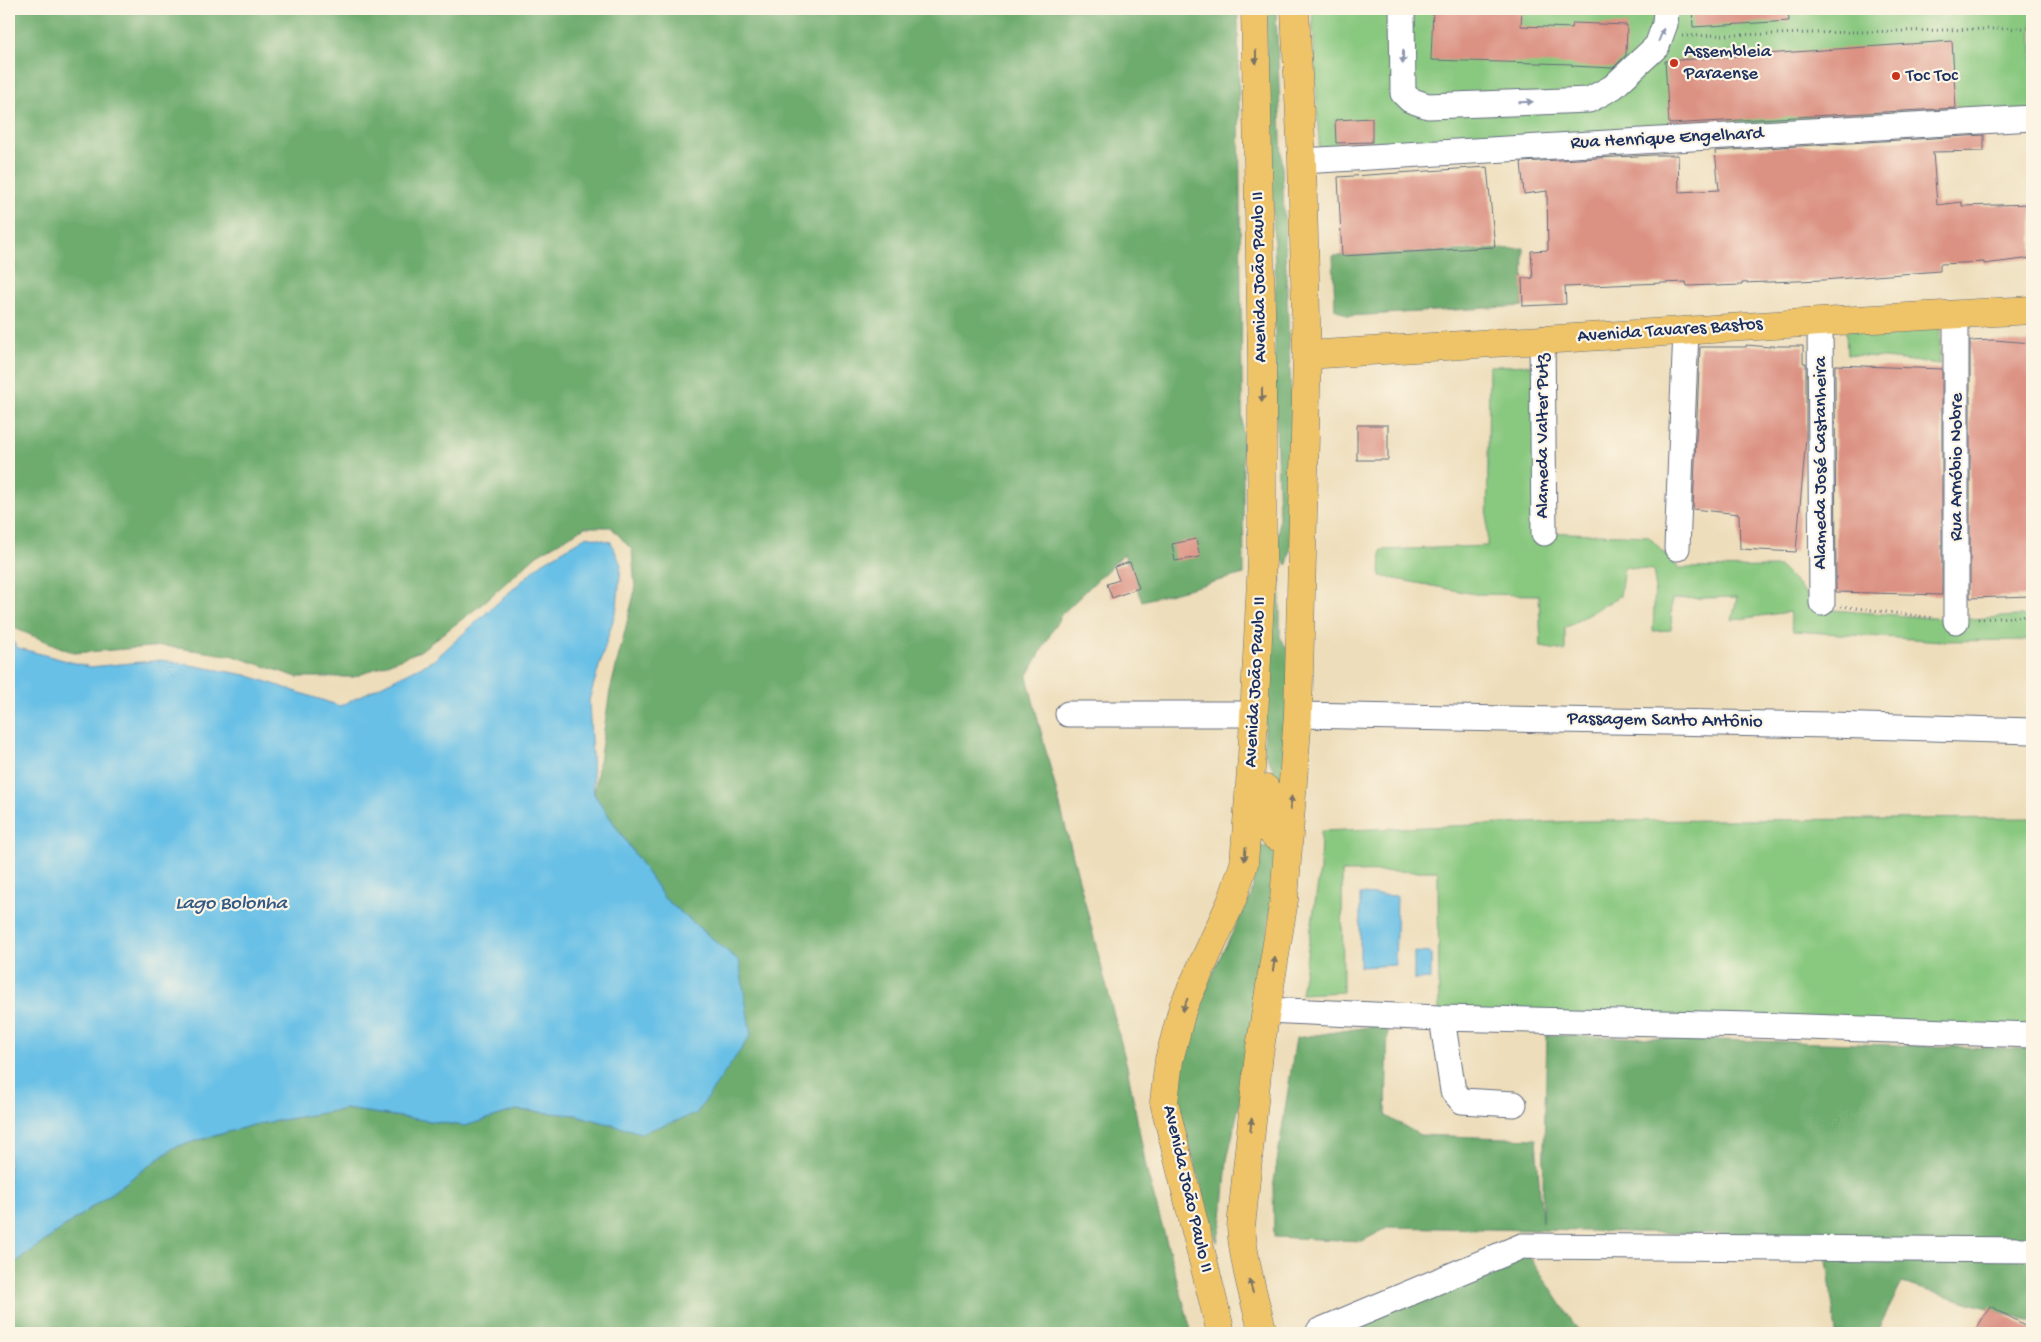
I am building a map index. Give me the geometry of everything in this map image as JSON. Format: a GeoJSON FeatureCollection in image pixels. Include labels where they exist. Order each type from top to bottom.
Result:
{"type":"FeatureCollection","features":[{"type":"Feature","properties":{"kind":"main road","name":"Avenida João Paulo II"},"geometry":{"type":"LineString","coordinates":[[1221,1333],[1164,1102],[1169,1060],[1183,1007],[1232,900],[1244,864],[1252,756],[1262,560],[1262,362],[1255,9]]}},
{"type":"Feature","properties":{"kind":"main road"},"geometry":{"type":"LineString","coordinates":[[1264,1333],[1248,1275],[1241,1227],[1259,1054],[1284,900],[1298,715],[1307,355],[1302,161],[1295,9]]}},
{"type":"Feature","properties":{"kind":"main road","name":"Avenida Tavares Bastos"},"geometry":{"type":"LineString","coordinates":[[1307,355],[2032,310]]}},
{"type":"Feature","properties":{"kind":"main road"},"geometry":{"type":"LineString","coordinates":[[1262,560],[1267,558],[1276,560],[1286,568],[1286,628],[1288,634],[1299,641]]}},
{"type":"Feature","properties":{"kind":"main road"},"geometry":{"type":"LineString","coordinates":[[1252,756],[1258,757],[1266,767],[1266,827],[1275,836],[1289,835]]}},
{"type":"Feature","properties":{"kind":"street"},"geometry":{"type":"LineString","coordinates":[[1402,9],[1403,93],[1410,100],[1428,106],[1588,100],[1612,87],[1657,46],[1662,37],[1666,9]]}},
{"type":"Feature","properties":{"kind":"street","name":"Rua Henrique Engelhard"},"geometry":{"type":"LineString","coordinates":[[1302,161],[2032,118]]}},
{"type":"Feature","properties":{"kind":"street","name":"Rua Arnóbio Nobre"},"geometry":{"type":"LineString","coordinates":[[1956,314],[1956,621]]}},
{"type":"Feature","properties":{"kind":"street","name":"Alameda José Castanheira"},"geometry":{"type":"LineString","coordinates":[[1820,322],[1822,604]]}},
{"type":"Feature","properties":{"kind":"street"},"geometry":{"type":"LineString","coordinates":[[1677,548],[1686,331]]}},
{"type":"Feature","properties":{"kind":"street","name":"Alameda Valter Putz"},"geometry":{"type":"LineString","coordinates":[[1542,339],[1544,532]]}},
{"type":"Feature","properties":{"kind":"street"},"geometry":{"type":"LineString","coordinates":[[1068,714],[1254,714]]}},
{"type":"Feature","properties":{"kind":"street","name":"Passagem Santo Antônio"},"geometry":{"type":"LineString","coordinates":[[1298,715],[1831,724],[2032,731]]}},
{"type":"Feature","properties":{"kind":"street"},"geometry":{"type":"LineString","coordinates":[[1266,1010],[1442,1018],[1751,1025],[2032,1035]]}},
{"type":"Feature","properties":{"kind":"street"},"geometry":{"type":"LineString","coordinates":[[1442,1018],[1453,1091],[1462,1102],[1514,1104]]}},
{"type":"Feature","properties":{"kind":"street"},"geometry":{"type":"LineString","coordinates":[[1314,1333],[1522,1246],[2032,1250]]}},
{"type":"Feature","properties":{"kind":"path"},"geometry":{"type":"LineString","coordinates":[[1662,37],[2032,28]]}},
{"type":"Feature","properties":{"kind":"path"},"geometry":{"type":"LineString","coordinates":[[1822,604],[1956,621],[2032,616]]}},
{"type":"Feature","properties":{"kind":"green space"},"geometry":{"type":"Polygon","coordinates":[[[9,9],[1238,9],[1244,574],[1142,601],[1124,554],[1061,615],[1027,677],[1127,1066],[1147,1172],[1192,1333],[9,1333],[9,1267],[175,1147],[253,1125],[345,1109],[465,1126],[516,1110],[576,1115],[642,1133],[739,961],[665,899],[594,794],[610,691],[635,590],[632,550],[611,527],[585,527],[537,555],[481,605],[420,651],[354,677],[297,677],[234,656],[164,646],[74,653],[14,628],[9,621],[9,9]]]}},
{"type":"Feature","properties":{"kind":"green space"},"geometry":{"type":"Polygon","coordinates":[[[1266,9],[1276,9],[1293,449],[1293,537],[1287,565],[1277,554],[1279,521],[1275,384],[1275,266],[1267,94],[1266,9]]]}},
{"type":"Feature","properties":{"kind":"green space","name":"Assembleia Paraense"},"geometry":{"type":"Polygon","coordinates":[[[1312,9],[2032,9],[2032,117],[1320,161],[1312,9]]]}},
{"type":"Feature","properties":{"kind":"green space"},"geometry":{"type":"Polygon","coordinates":[[[1524,248],[1523,306],[1349,316],[1335,309],[1333,256],[1524,248]]]}},
{"type":"Feature","properties":{"kind":"green space"},"geometry":{"type":"Polygon","coordinates":[[[1940,328],[1940,364],[1847,354],[1846,331],[1940,328]]]}},
{"type":"Feature","properties":{"kind":"green space"},"geometry":{"type":"Polygon","coordinates":[[[1542,365],[1544,532],[1648,536],[1679,568],[1780,567],[1821,609],[1956,620],[2032,615],[2032,640],[1942,641],[1793,631],[1789,612],[1732,620],[1737,597],[1672,599],[1671,630],[1653,631],[1655,582],[1653,570],[1624,567],[1620,596],[1565,628],[1565,651],[1541,647],[1539,595],[1475,594],[1380,576],[1381,550],[1487,546],[1489,366],[1542,365]]]}},
{"type":"Feature","properties":{"kind":"green space"},"geometry":{"type":"Polygon","coordinates":[[[1271,573],[1280,575],[1280,637],[1292,657],[1284,829],[1273,825],[1277,777],[1264,751],[1271,573]]]}},
{"type":"Feature","properties":{"kind":"green space"},"geometry":{"type":"Polygon","coordinates":[[[2032,818],[2032,1032],[1439,1017],[1438,871],[1342,872],[1343,992],[1301,994],[1320,870],[1321,831],[1581,821],[2032,818]]]}},
{"type":"Feature","properties":{"kind":"green space"},"geometry":{"type":"Polygon","coordinates":[[[1260,846],[1280,848],[1246,1074],[1227,1160],[1222,1219],[1217,1243],[1177,1101],[1182,1046],[1218,961],[1251,896],[1260,846]]]}},
{"type":"Feature","properties":{"kind":"green space"},"geometry":{"type":"Polygon","coordinates":[[[1388,1024],[1386,1116],[1420,1135],[1536,1139],[1542,1222],[1547,1035],[2032,1049],[2032,1321],[1902,1283],[1876,1333],[1836,1333],[1824,1236],[1389,1227],[1362,1241],[1274,1237],[1273,1188],[1296,1038],[1388,1024]]]}},
{"type":"Feature","properties":{"kind":"green space"},"geometry":{"type":"Polygon","coordinates":[[[1524,1252],[1532,1260],[1580,1333],[1332,1333],[1524,1252]]]}},
{"type":"Feature","properties":{"kind":"water","name":"Lago Bolonha"},"geometry":{"type":"Polygon","coordinates":[[[587,536],[611,542],[621,565],[617,607],[589,700],[594,794],[665,899],[739,961],[751,1035],[696,1114],[641,1133],[576,1115],[516,1110],[465,1126],[345,1109],[253,1125],[175,1147],[9,1267],[9,637],[18,648],[90,667],[162,660],[246,675],[340,706],[434,660],[542,563],[587,536]]]}},
{"type":"Feature","properties":{"kind":"water"},"geometry":{"type":"Polygon","coordinates":[[[1360,894],[1397,896],[1395,965],[1360,967],[1360,894]]]}},
{"type":"Feature","properties":{"kind":"water"},"geometry":{"type":"Polygon","coordinates":[[[1414,952],[1431,953],[1431,979],[1414,980],[1414,952]]]}},
{"type":"Feature","properties":{"kind":"building"},"geometry":{"type":"Polygon","coordinates":[[[1433,9],[1522,9],[1521,26],[1572,28],[1573,23],[1627,25],[1626,55],[1613,68],[1572,66],[1572,64],[1431,60],[1433,9]]]}},
{"type":"Feature","properties":{"kind":"building"},"geometry":{"type":"Polygon","coordinates":[[[1692,9],[1788,9],[1789,21],[1693,27],[1692,9]]]}},
{"type":"Feature","properties":{"kind":"building"},"geometry":{"type":"Polygon","coordinates":[[[1952,41],[1956,108],[1669,124],[1665,61],[1952,41]]]}},
{"type":"Feature","properties":{"kind":"building"},"geometry":{"type":"Polygon","coordinates":[[[1372,118],[1372,142],[1336,143],[1335,120],[1372,118]]]}},
{"type":"Feature","properties":{"kind":"building"},"geometry":{"type":"Polygon","coordinates":[[[1984,135],[1984,151],[1933,152],[1937,205],[1962,202],[1962,206],[2032,204],[2032,258],[1984,264],[1984,262],[1940,264],[1940,271],[1823,280],[1742,283],[1742,285],[1716,286],[1687,286],[1686,282],[1565,287],[1566,304],[1523,306],[1522,278],[1533,278],[1531,251],[1548,250],[1547,191],[1524,194],[1521,162],[1678,155],[1679,192],[1719,190],[1715,151],[1984,135]]]}},
{"type":"Feature","properties":{"kind":"building"},"geometry":{"type":"Polygon","coordinates":[[[1487,167],[1495,247],[1342,256],[1338,177],[1487,167]]]}},
{"type":"Feature","properties":{"kind":"building"},"geometry":{"type":"Polygon","coordinates":[[[1994,340],[2032,343],[2032,596],[1970,598],[1970,341],[1994,340]]]}},
{"type":"Feature","properties":{"kind":"building"},"geometry":{"type":"Polygon","coordinates":[[[1746,345],[1770,347],[1803,346],[1803,363],[1806,363],[1806,438],[1796,552],[1740,549],[1739,514],[1693,509],[1700,347],[1746,347],[1746,345]]]}},
{"type":"Feature","properties":{"kind":"building"},"geometry":{"type":"Polygon","coordinates":[[[1835,365],[1942,369],[1942,595],[1836,592],[1835,365]]]}},
{"type":"Feature","properties":{"kind":"building"},"geometry":{"type":"Polygon","coordinates":[[[1357,425],[1388,425],[1388,460],[1357,460],[1357,425]]]}},
{"type":"Feature","properties":{"kind":"building"},"geometry":{"type":"Polygon","coordinates":[[[1196,539],[1200,557],[1175,561],[1172,544],[1196,539]]]}},
{"type":"Feature","properties":{"kind":"building"},"geometry":{"type":"Polygon","coordinates":[[[1130,562],[1139,588],[1112,598],[1107,584],[1119,580],[1114,567],[1130,562]]]}},
{"type":"Feature","properties":{"kind":"building"},"geometry":{"type":"Polygon","coordinates":[[[1990,1306],[2032,1329],[2032,1333],[1974,1333],[1990,1306]]]}},
{"type":"Feature","properties":{"kind":"place","name":"Assembleia Paraense"},"geometry":{"type":"Point","coordinates":[1674,63]}},
{"type":"Feature","properties":{"kind":"place","name":"Toc Toc"},"geometry":{"type":"Point","coordinates":[1896,76]}}]}
